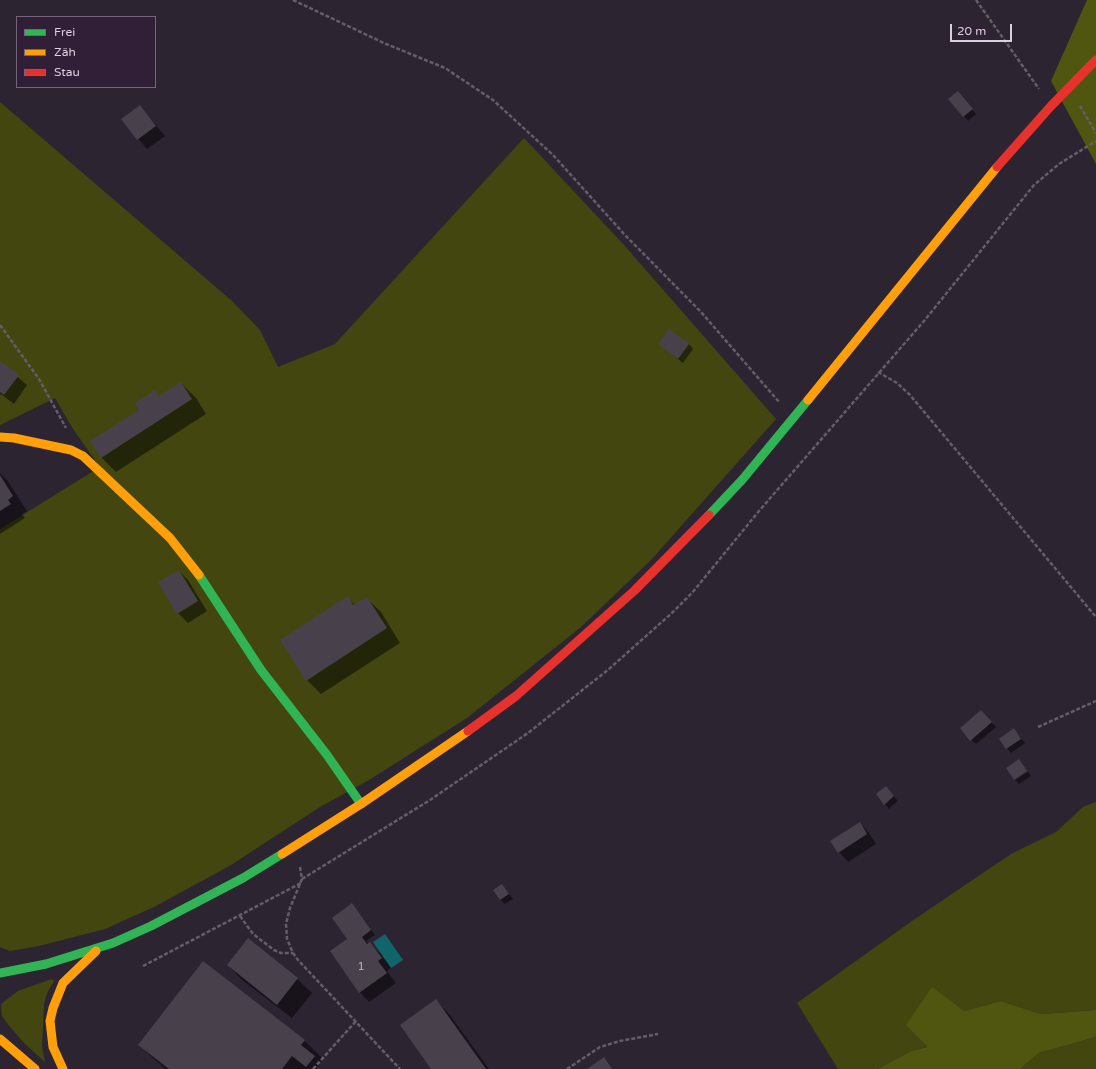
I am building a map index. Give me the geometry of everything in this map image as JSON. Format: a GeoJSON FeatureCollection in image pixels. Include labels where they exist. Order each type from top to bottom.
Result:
{"type":"FeatureCollection","features":[{"type":"Feature","properties":{"kind":"main road"},"geometry":{"type":"LineString","coordinates":[[0,974],[46,964],[130,936],[176,914],[243,878],[290,850],[361,804],[456,740],[516,696],[634,590],[691,535],[742,480],[794,418],[950,221],[1068,87],[1096,60]]}},
{"type":"Feature","properties":{"kind":"main road"},"geometry":{"type":"LineString","coordinates":[[0,437],[14,438],[71,450],[83,456],[179,548],[204,581],[261,670],[327,756],[361,804]]}},
{"type":"Feature","properties":{"kind":"main road"},"geometry":{"type":"LineString","coordinates":[[63,1069],[53,1047],[50,1021],[53,1008],[63,984],[100,947]]}},
{"type":"Feature","properties":{"kind":"main road"},"geometry":{"type":"LineString","coordinates":[[0,1039],[35,1069]]}},
{"type":"Feature","properties":{"kind":"path"},"geometry":{"type":"LineString","coordinates":[[293,0],[386,44],[445,68],[499,105],[553,155],[624,234],[701,312],[735,354],[794,418]]}},
{"type":"Feature","properties":{"kind":"path"},"geometry":{"type":"LineString","coordinates":[[976,0],[1051,106]]}},
{"type":"Feature","properties":{"kind":"path"},"geometry":{"type":"LineString","coordinates":[[1068,87],[1096,133]]}},
{"type":"Feature","properties":{"kind":"path"},"geometry":{"type":"LineString","coordinates":[[0,325],[38,380],[64,422],[68,431],[71,450]]}},
{"type":"Feature","properties":{"kind":"path"},"geometry":{"type":"LineString","coordinates":[[878,372],[897,383],[915,401],[1096,617]]}},
{"type":"Feature","properties":{"kind":"path"},"geometry":{"type":"LineString","coordinates":[[1038,727],[1096,701]]}},
{"type":"Feature","properties":{"kind":"path"},"geometry":{"type":"LineString","coordinates":[[290,850],[303,876],[290,908],[286,924],[287,939],[293,953],[400,1069]]}},
{"type":"Feature","properties":{"kind":"path"},"geometry":{"type":"LineString","coordinates":[[143,966],[301,883]]}},
{"type":"Feature","properties":{"kind":"path"},"geometry":{"type":"LineString","coordinates":[[240,916],[253,934],[274,950],[281,953],[293,953]]}},
{"type":"Feature","properties":{"kind":"path"},"geometry":{"type":"LineString","coordinates":[[313,1069],[356,1022]]}},
{"type":"Feature","properties":{"kind":"path"},"geometry":{"type":"LineString","coordinates":[[567,1069],[600,1047],[620,1041],[658,1034]]}},
{"type":"Feature","properties":{"kind":"green space"},"geometry":{"type":"Polygon","coordinates":[[[1087,0],[1096,0],[1096,164],[1051,81],[1087,0]]]}},
{"type":"Feature","properties":{"kind":"green space"},"geometry":{"type":"Polygon","coordinates":[[[0,102],[232,301],[260,330],[278,367],[335,344],[524,138],[624,245],[776,419],[651,560],[581,627],[467,718],[369,780],[320,807],[231,865],[156,906],[105,929],[39,946],[10,951],[0,947],[0,529],[100,467],[73,429],[55,398],[0,425],[0,102]]]}},
{"type":"Feature","properties":{"kind":"green space"},"geometry":{"type":"Polygon","coordinates":[[[1096,802],[1096,1010],[1041,1014],[1001,1001],[964,1011],[928,1047],[911,1051],[878,1069],[838,1069],[797,1003],[912,921],[1011,854],[1056,832],[1083,807],[1096,802]]]}},
{"type":"Feature","properties":{"kind":"green space"},"geometry":{"type":"Polygon","coordinates":[[[52,979],[54,981],[47,993],[44,1004],[42,1048],[45,1062],[24,1043],[7,1023],[2,1016],[1,1004],[18,991],[52,979]]]}},
{"type":"Feature","properties":{"kind":"green space"},"geometry":{"type":"Polygon","coordinates":[[[932,987],[964,1011],[1001,1001],[1041,1014],[1096,1010],[1096,1037],[1039,1053],[1020,1069],[878,1069],[911,1051],[928,1047],[906,1025],[932,987]]]}},
{"type":"Feature","properties":{"kind":"green space"},"geometry":{"type":"Polygon","coordinates":[[[1096,1037],[1096,1069],[1020,1069],[1039,1053],[1096,1037]]]}},
{"type":"Feature","properties":{"kind":"water"},"geometry":{"type":"Polygon","coordinates":[[[385,934],[403,960],[391,968],[373,942],[385,934]]]}},
{"type":"Feature","properties":{"kind":"building"},"geometry":{"type":"Polygon","coordinates":[[[958,91],[973,109],[963,117],[948,99],[958,91]]]}},
{"type":"Feature","properties":{"kind":"building"},"geometry":{"type":"Polygon","coordinates":[[[140,105],[156,126],[137,140],[121,119],[140,105]]]}},
{"type":"Feature","properties":{"kind":"building"},"geometry":{"type":"Polygon","coordinates":[[[669,329],[689,344],[678,359],[658,344],[669,329]]]}},
{"type":"Feature","properties":{"kind":"building"},"geometry":{"type":"Polygon","coordinates":[[[0,361],[19,375],[4,395],[0,392],[0,361]]]}},
{"type":"Feature","properties":{"kind":"building"},"geometry":{"type":"Polygon","coordinates":[[[181,382],[192,399],[101,458],[90,441],[139,410],[135,403],[155,390],[159,396],[181,382]]]}},
{"type":"Feature","properties":{"kind":"building"},"geometry":{"type":"Polygon","coordinates":[[[0,475],[13,496],[8,500],[11,504],[0,511],[0,475]]]}},
{"type":"Feature","properties":{"kind":"building"},"geometry":{"type":"Polygon","coordinates":[[[179,570],[198,601],[177,614],[158,582],[179,570]]]}},
{"type":"Feature","properties":{"kind":"building"},"geometry":{"type":"Polygon","coordinates":[[[348,596],[353,605],[367,597],[387,628],[306,681],[280,640],[348,596]]]}},
{"type":"Feature","properties":{"kind":"building"},"geometry":{"type":"Polygon","coordinates":[[[981,710],[992,722],[970,741],[960,728],[981,710]]]}},
{"type":"Feature","properties":{"kind":"building"},"geometry":{"type":"Polygon","coordinates":[[[1014,728],[1021,739],[1006,749],[999,739],[1014,728]]]}},
{"type":"Feature","properties":{"kind":"building"},"geometry":{"type":"Polygon","coordinates":[[[1019,759],[1027,771],[1014,780],[1006,768],[1019,759]]]}},
{"type":"Feature","properties":{"kind":"building"},"geometry":{"type":"Polygon","coordinates":[[[886,786],[894,796],[884,805],[876,794],[886,786]]]}},
{"type":"Feature","properties":{"kind":"building"},"geometry":{"type":"Polygon","coordinates":[[[860,822],[867,834],[838,853],[830,841],[860,822]]]}},
{"type":"Feature","properties":{"kind":"building"},"geometry":{"type":"Polygon","coordinates":[[[502,884],[509,894],[500,900],[493,890],[502,884]]]}},
{"type":"Feature","properties":{"kind":"building"},"geometry":{"type":"Polygon","coordinates":[[[352,903],[371,930],[362,937],[367,944],[370,942],[382,958],[378,961],[387,973],[359,993],[330,951],[347,939],[332,918],[352,903]]]}},
{"type":"Feature","properties":{"kind":"building"},"geometry":{"type":"Polygon","coordinates":[[[248,938],[298,978],[277,1005],[227,965],[248,938]]]}},
{"type":"Feature","properties":{"kind":"building"},"geometry":{"type":"Polygon","coordinates":[[[203,961],[305,1040],[301,1045],[315,1056],[306,1067],[292,1056],[282,1069],[169,1069],[138,1045],[203,961]]]}},
{"type":"Feature","properties":{"kind":"building"},"geometry":{"type":"Polygon","coordinates":[[[436,999],[486,1069],[431,1069],[400,1025],[436,999]]]}},
{"type":"Feature","properties":{"kind":"building"},"geometry":{"type":"Polygon","coordinates":[[[604,1057],[612,1069],[587,1069],[604,1057]]]}},
{"type":"Feature","properties":{"kind":"traffic: fast"},"geometry":{"type":"LineString","coordinates":[[709,515],[742,480],[808,400]]}},
{"type":"Feature","properties":{"kind":"traffic: fast"},"geometry":{"type":"LineString","coordinates":[[199,575],[261,670],[327,755],[361,804]]}},
{"type":"Feature","properties":{"kind":"traffic: fast"},"geometry":{"type":"LineString","coordinates":[[0,973],[46,964],[113,943],[151,926],[243,878],[282,854]]}},
{"type":"Feature","properties":{"kind":"traffic: slow"},"geometry":{"type":"LineString","coordinates":[[808,400],[997,167]]}},
{"type":"Feature","properties":{"kind":"traffic: slow"},"geometry":{"type":"LineString","coordinates":[[0,437],[14,438],[71,450],[83,456],[170,538],[199,575]]}},
{"type":"Feature","properties":{"kind":"traffic: slow"},"geometry":{"type":"LineString","coordinates":[[282,854],[361,804],[468,731]]}},
{"type":"Feature","properties":{"kind":"traffic: slow"},"geometry":{"type":"LineString","coordinates":[[63,1069],[53,1047],[50,1021],[53,1008],[63,983],[96,951]]}},
{"type":"Feature","properties":{"kind":"traffic: slow"},"geometry":{"type":"LineString","coordinates":[[0,1039],[35,1069]]}},
{"type":"Feature","properties":{"kind":"traffic: jam"},"geometry":{"type":"LineString","coordinates":[[997,167],[1051,106],[1096,60]]}},
{"type":"Feature","properties":{"kind":"traffic: jam"},"geometry":{"type":"LineString","coordinates":[[468,731],[516,696],[634,591],[709,515]]}}]}
